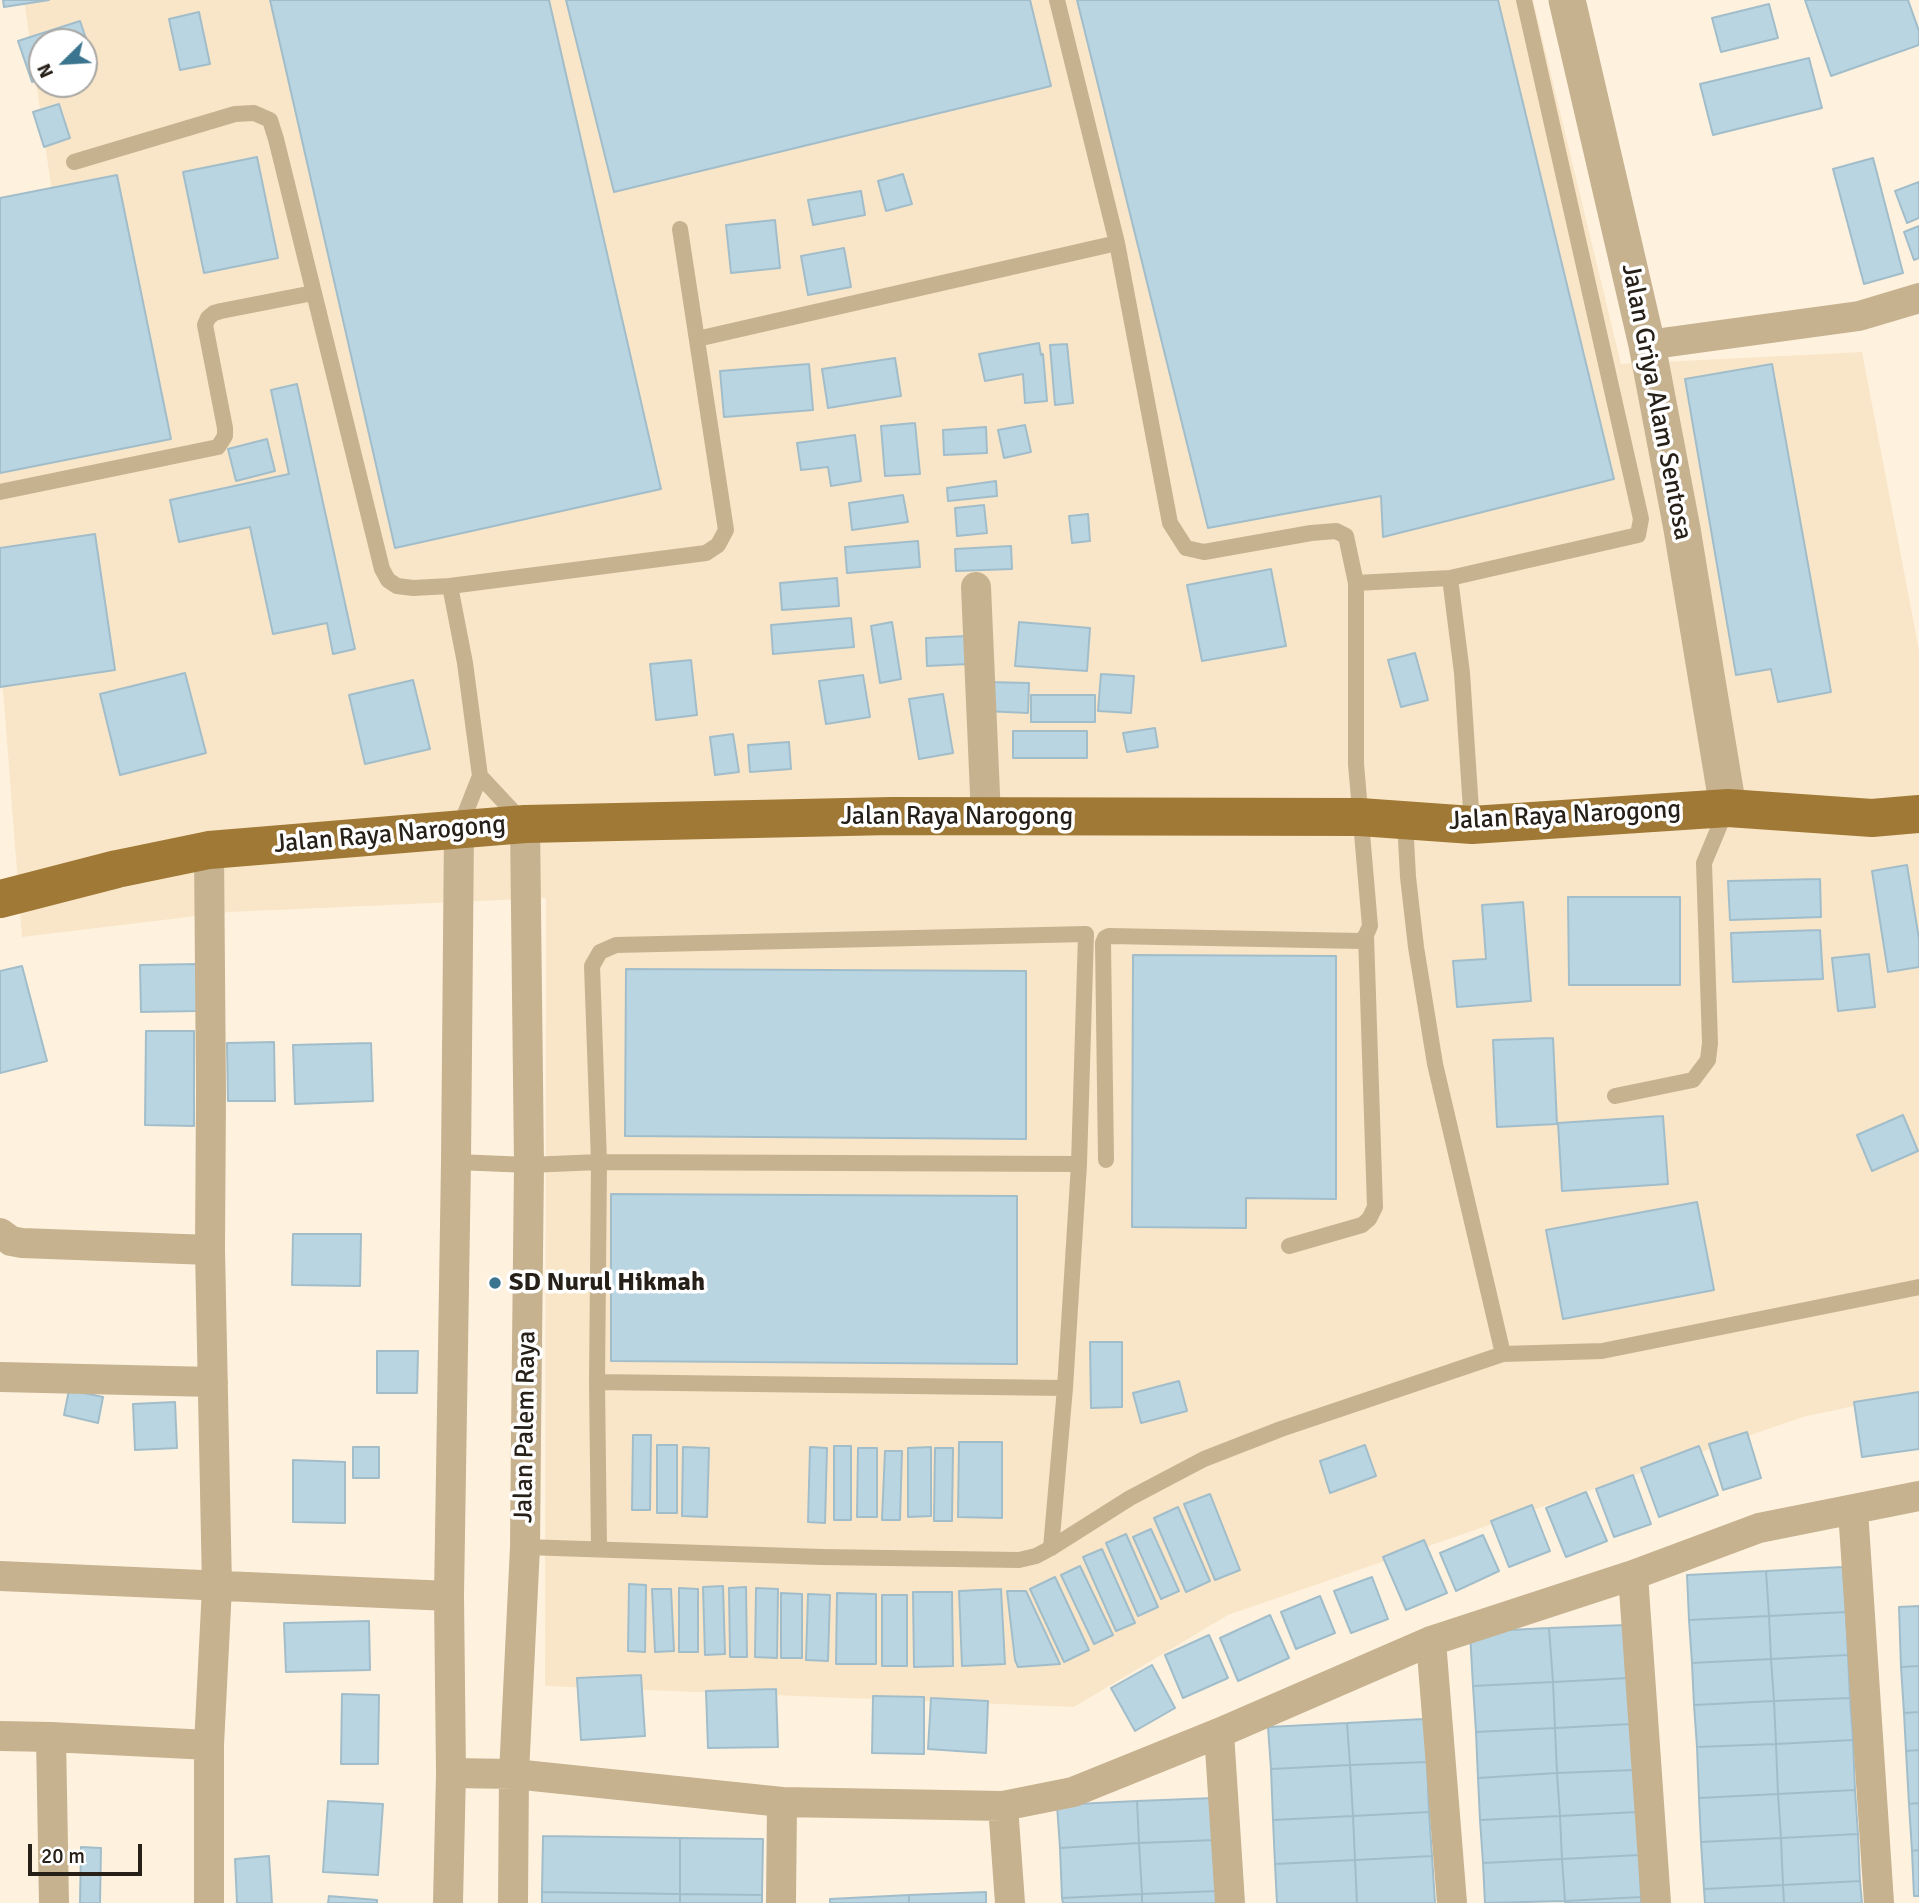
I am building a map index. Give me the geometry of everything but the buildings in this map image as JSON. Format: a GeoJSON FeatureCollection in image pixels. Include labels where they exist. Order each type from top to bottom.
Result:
{"type":"FeatureCollection","features":[{"type":"Feature","properties":{"kind":"main road","name":"Jalan Raya Narogong"},"geometry":{"type":"LineString","coordinates":[[0,899],[117,869],[209,850],[525,824],[892,816],[1360,817],[1472,825],[1728,808],[1872,818],[1919,814]]}},
{"type":"Feature","properties":{"kind":"street","name":"Jalan Griya Alam Sentosa"},"geometry":{"type":"LineString","coordinates":[[1567,0],[1647,345],[1682,529],[1728,808]]}},
{"type":"Feature","properties":{"kind":"street"},"geometry":{"type":"LineString","coordinates":[[1647,345],[1858,316],[1919,298]]}},
{"type":"Feature","properties":{"kind":"street"},"geometry":{"type":"LineString","coordinates":[[976,587],[986,817]]}},
{"type":"Feature","properties":{"kind":"street","name":"Jalan Palem Raya"},"geometry":{"type":"LineString","coordinates":[[513,1903],[514,1774],[525,1547],[529,1165],[525,824]]}},
{"type":"Feature","properties":{"kind":"street"},"geometry":{"type":"LineString","coordinates":[[448,1903],[451,1773],[449,1596],[459,829]]}},
{"type":"Feature","properties":{"kind":"street"},"geometry":{"type":"LineString","coordinates":[[209,850],[210,1250],[218,1587],[209,1745],[209,1903]]}},
{"type":"Feature","properties":{"kind":"street"},"geometry":{"type":"LineString","coordinates":[[0,1233],[11,1241],[22,1243],[210,1250]]}},
{"type":"Feature","properties":{"kind":"street"},"geometry":{"type":"LineString","coordinates":[[0,1377],[213,1382]]}},
{"type":"Feature","properties":{"kind":"street"},"geometry":{"type":"LineString","coordinates":[[451,1773],[514,1774],[782,1802],[1003,1806],[1073,1792],[1219,1733],[1431,1641],[1633,1575],[1759,1528],[1919,1496]]}},
{"type":"Feature","properties":{"kind":"street"},"geometry":{"type":"LineString","coordinates":[[1853,1510],[1879,1903]]}},
{"type":"Feature","properties":{"kind":"street"},"geometry":{"type":"LineString","coordinates":[[1633,1575],[1656,1903]]}},
{"type":"Feature","properties":{"kind":"street"},"geometry":{"type":"LineString","coordinates":[[0,1576],[449,1596]]}},
{"type":"Feature","properties":{"kind":"street"},"geometry":{"type":"LineString","coordinates":[[1431,1641],[1452,1903]]}},
{"type":"Feature","properties":{"kind":"street"},"geometry":{"type":"LineString","coordinates":[[1219,1733],[1230,1903]]}},
{"type":"Feature","properties":{"kind":"street"},"geometry":{"type":"LineString","coordinates":[[0,1736],[209,1745]]}},
{"type":"Feature","properties":{"kind":"street"},"geometry":{"type":"LineString","coordinates":[[51,1737],[54,1903]]}},
{"type":"Feature","properties":{"kind":"street"},"geometry":{"type":"LineString","coordinates":[[781,1903],[782,1802]]}},
{"type":"Feature","properties":{"kind":"street"},"geometry":{"type":"LineString","coordinates":[[1003,1806],[1010,1903]]}},
{"type":"Feature","properties":{"kind":"lane"},"geometry":{"type":"LineString","coordinates":[[1057,0],[1117,243],[1170,523],[1186,548],[1204,552],[1336,531],[1346,536],[1356,583],[1356,764],[1370,926],[1361,941],[1105,938],[1106,1160]]}},
{"type":"Feature","properties":{"kind":"lane"},"geometry":{"type":"LineString","coordinates":[[1356,583],[1450,578],[1638,535],[1641,519],[1524,0]]}},
{"type":"Feature","properties":{"kind":"lane"},"geometry":{"type":"LineString","coordinates":[[74,162],[235,114],[254,113],[270,120],[382,569],[388,580],[397,586],[413,588],[450,586],[706,553],[718,545],[726,530],[724,507],[680,229]]}},
{"type":"Feature","properties":{"kind":"lane"},"geometry":{"type":"LineString","coordinates":[[697,339],[1117,243]]}},
{"type":"Feature","properties":{"kind":"lane"},"geometry":{"type":"LineString","coordinates":[[0,492],[218,447],[225,436],[225,428],[205,325],[208,318],[221,311],[313,293]]}},
{"type":"Feature","properties":{"kind":"lane"},"geometry":{"type":"LineString","coordinates":[[1450,578],[1462,673],[1472,825]]}},
{"type":"Feature","properties":{"kind":"lane"},"geometry":{"type":"LineString","coordinates":[[450,586],[465,663],[480,776],[459,829]]}},
{"type":"Feature","properties":{"kind":"lane"},"geometry":{"type":"LineString","coordinates":[[480,776],[525,824]]}},
{"type":"Feature","properties":{"kind":"lane"},"geometry":{"type":"LineString","coordinates":[[1615,1096],[1693,1080],[1709,1060],[1704,863],[1728,808]]}},
{"type":"Feature","properties":{"kind":"lane"},"geometry":{"type":"LineString","coordinates":[[1405,820],[1415,935],[1435,1064],[1503,1354]]}},
{"type":"Feature","properties":{"kind":"lane"},"geometry":{"type":"LineString","coordinates":[[598,1549],[598,1162],[592,966],[600,952],[616,945],[1086,934],[1079,1164],[1066,1388],[1051,1548]]}},
{"type":"Feature","properties":{"kind":"lane"},"geometry":{"type":"LineString","coordinates":[[1289,1246],[1362,1226],[1375,1207],[1366,935]]}},
{"type":"Feature","properties":{"kind":"lane"},"geometry":{"type":"LineString","coordinates":[[456,1162],[529,1165],[598,1162],[1079,1164]]}},
{"type":"Feature","properties":{"kind":"lane"},"geometry":{"type":"LineString","coordinates":[[525,1547],[822,1557],[1019,1560],[1036,1556],[1051,1548],[1130,1498],[1204,1459],[1282,1429],[1503,1354],[1601,1351],[1919,1287]]}},
{"type":"Feature","properties":{"kind":"lane"},"geometry":{"type":"LineString","coordinates":[[597,1382],[1066,1388]]}},
{"type":"Feature","properties":{"kind":"shaded area"},"geometry":{"type":"Polygon","coordinates":[[[24,0],[1533,0],[1621,364],[1862,352],[1919,650],[1919,1392],[1803,1417],[1228,1615],[1074,1707],[545,1686],[546,898],[230,912],[22,937],[3,689],[0,688],[0,204],[53,199],[38,98],[98,98],[98,28],[28,28],[24,0]]]}},
{"type":"Feature","properties":{"kind":"place","name":"SD Nurul Hikmah"},"geometry":{"type":"Point","coordinates":[495,1283]}}]}
